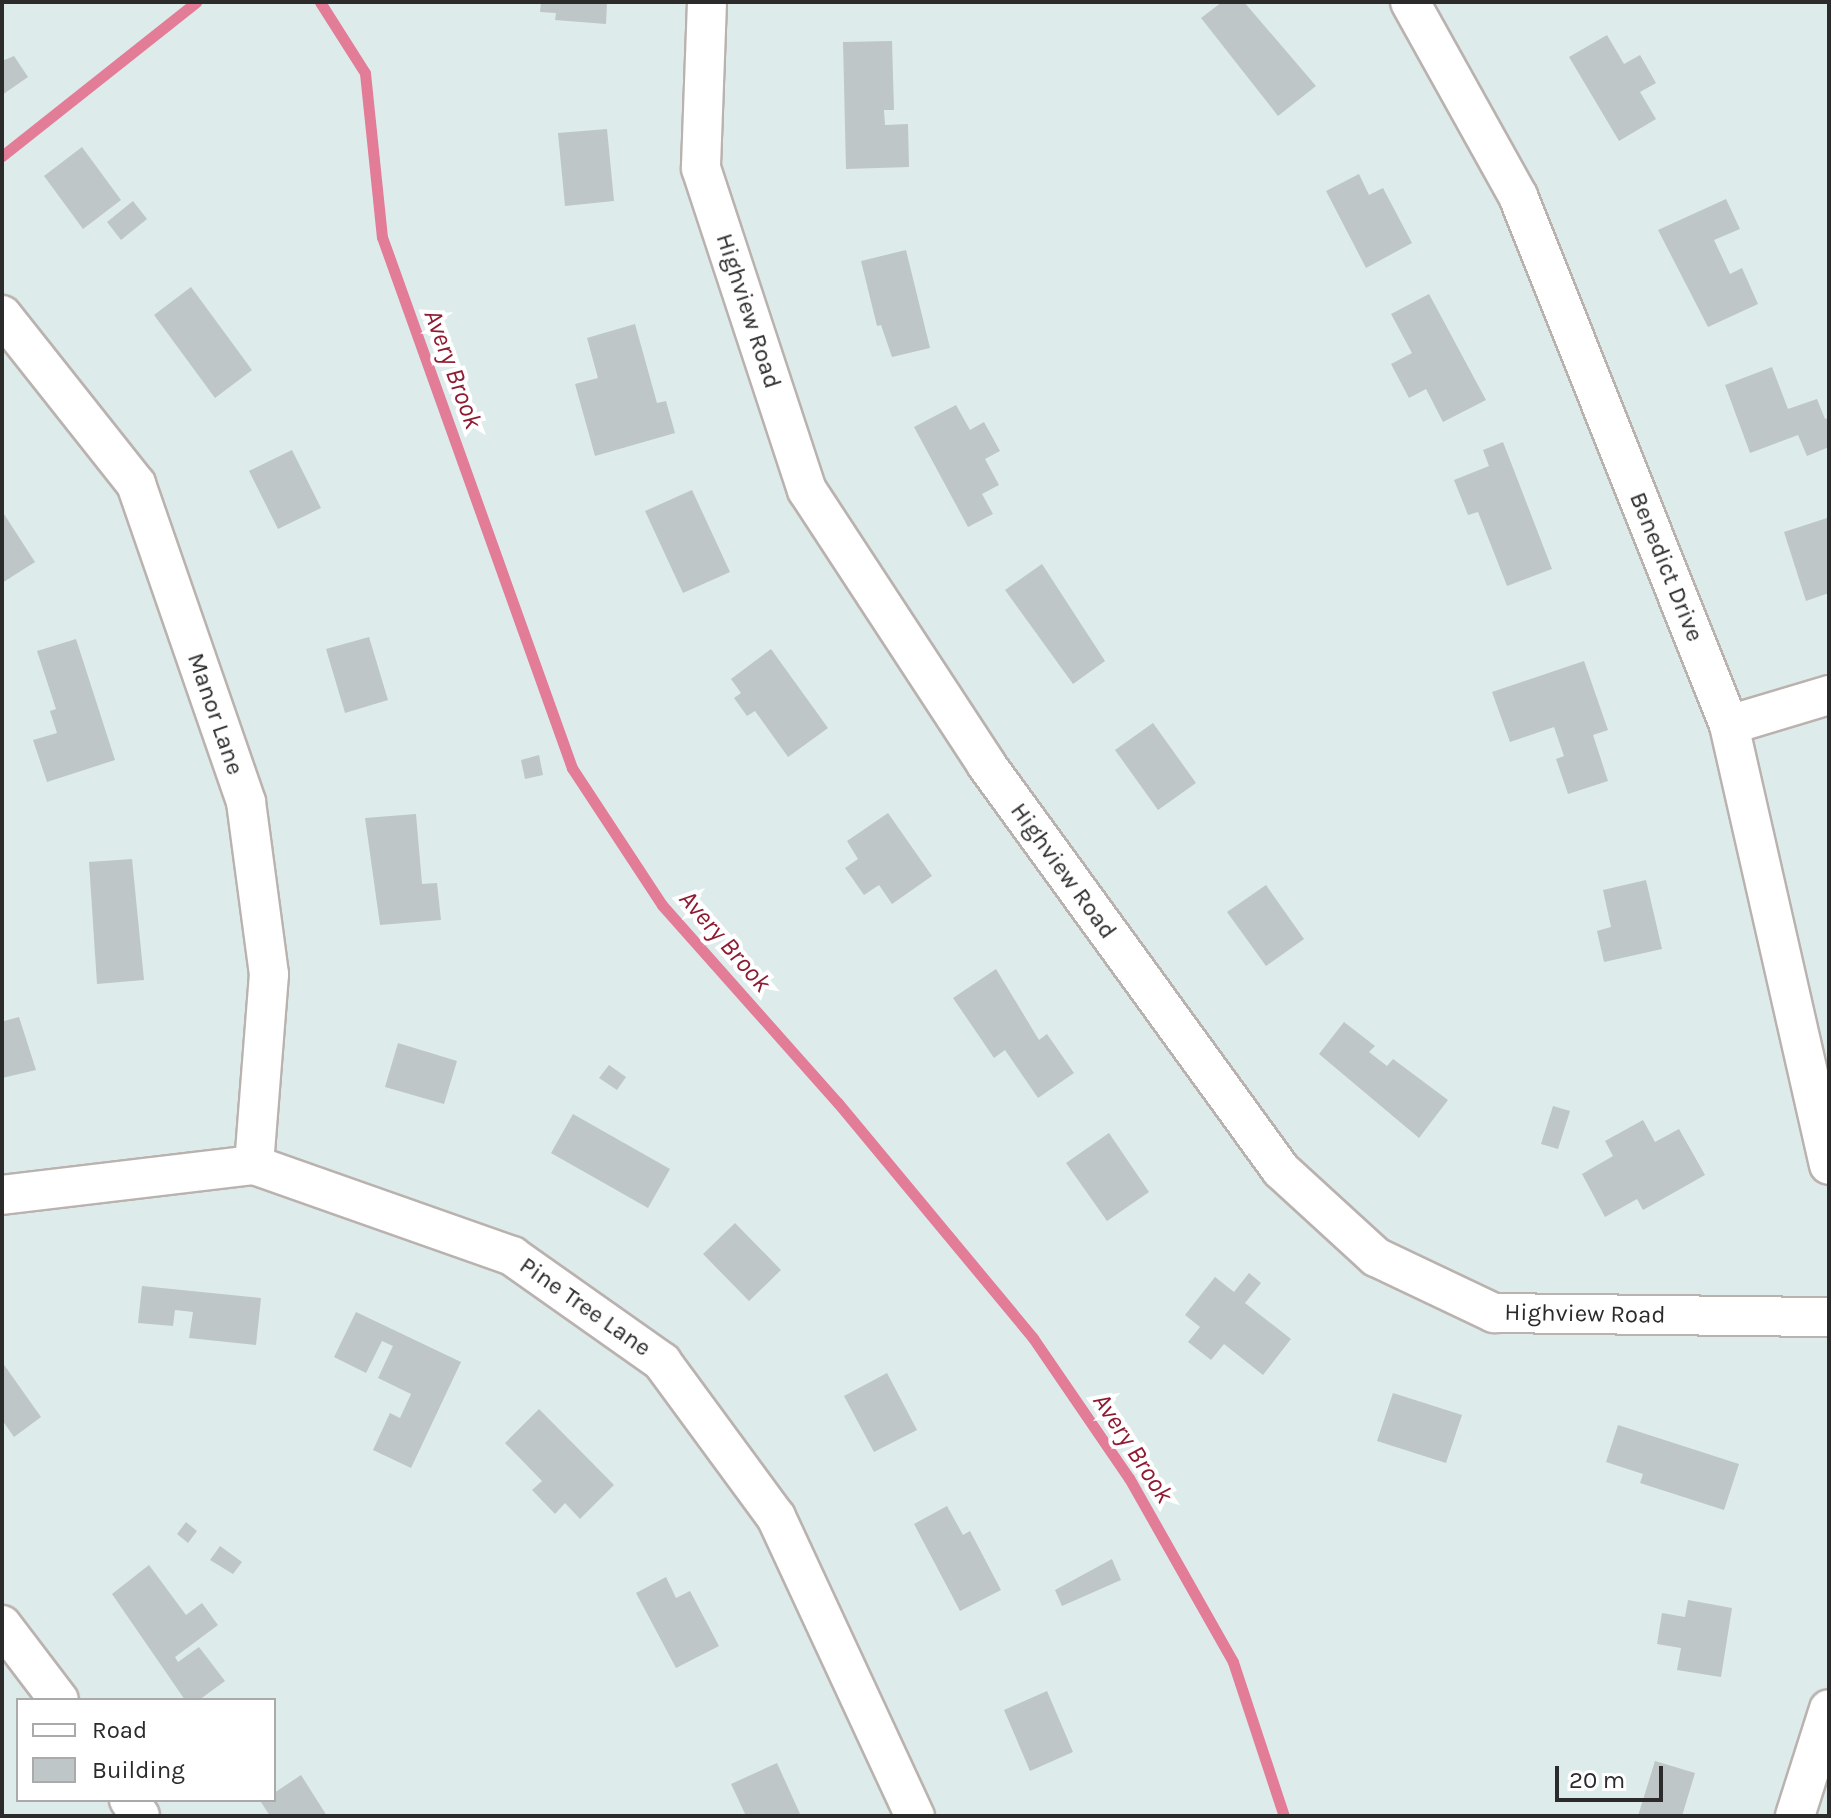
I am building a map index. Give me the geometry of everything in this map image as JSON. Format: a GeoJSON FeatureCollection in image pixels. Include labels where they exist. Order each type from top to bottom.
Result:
{"type":"FeatureCollection","features":[{"type":"Feature","properties":{"kind":"street","name":"Highview Road"},"geometry":{"type":"LineString","coordinates":[[707,2],[701,168],[807,490],[986,764],[1281,1170],[1376,1257],[1494,1313],[1829,1317]]}},
{"type":"Feature","properties":{"kind":"street","name":"Benedict Drive"},"geometry":{"type":"LineString","coordinates":[[1410,2],[1518,196],[1729,725],[1829,1165]]}},
{"type":"Feature","properties":{"kind":"street","name":"Manor Lane"},"geometry":{"type":"LineString","coordinates":[[2,315],[136,484],[246,802],[269,974],[254,1165]]}},
{"type":"Feature","properties":{"kind":"street"},"geometry":{"type":"LineString","coordinates":[[1729,725],[1829,695]]}},
{"type":"Feature","properties":{"kind":"street","name":"Pine Tree Lane"},"geometry":{"type":"LineString","coordinates":[[2,1195],[254,1165],[512,1256],[662,1362],[776,1517],[915,1816]]}},
{"type":"Feature","properties":{"kind":"street"},"geometry":{"type":"LineString","coordinates":[[2,1625],[57,1698]]}},
{"type":"Feature","properties":{"kind":"street"},"geometry":{"type":"LineString","coordinates":[[1795,1816],[1829,1709]]}},
{"type":"Feature","properties":{"kind":"building"},"geometry":{"type":"Polygon","coordinates":[[[541,2],[607,2],[606,24],[555,20],[556,13],[540,12],[541,2]]]}},
{"type":"Feature","properties":{"kind":"building"},"geometry":{"type":"Polygon","coordinates":[[[1222,2],[1244,2],[1316,86],[1278,116],[1201,18],[1222,2]]]}},
{"type":"Feature","properties":{"kind":"building"},"geometry":{"type":"Polygon","coordinates":[[[1607,35],[1624,64],[1640,55],[1656,83],[1640,92],[1656,119],[1619,141],[1569,57],[1607,35]]]}},
{"type":"Feature","properties":{"kind":"building"},"geometry":{"type":"Polygon","coordinates":[[[892,41],[894,110],[884,110],[885,125],[908,124],[909,167],[846,169],[843,42],[892,41]]]}},
{"type":"Feature","properties":{"kind":"building"},"geometry":{"type":"Polygon","coordinates":[[[14,56],[28,77],[2,95],[2,61],[14,56]]]}},
{"type":"Feature","properties":{"kind":"building"},"geometry":{"type":"Polygon","coordinates":[[[607,129],[614,201],[565,206],[558,133],[607,129]]]}},
{"type":"Feature","properties":{"kind":"building"},"geometry":{"type":"Polygon","coordinates":[[[82,147],[121,200],[83,229],[44,176],[82,147]]]}},
{"type":"Feature","properties":{"kind":"building"},"geometry":{"type":"Polygon","coordinates":[[[1359,174],[1369,195],[1383,188],[1412,243],[1366,268],[1326,191],[1359,174]]]}},
{"type":"Feature","properties":{"kind":"building"},"geometry":{"type":"Polygon","coordinates":[[[1726,199],[1740,229],[1714,240],[1730,274],[1742,268],[1758,304],[1708,327],[1658,230],[1726,199]]]}},
{"type":"Feature","properties":{"kind":"building"},"geometry":{"type":"Polygon","coordinates":[[[133,201],[147,219],[121,240],[107,222],[133,201]]]}},
{"type":"Feature","properties":{"kind":"building"},"geometry":{"type":"Polygon","coordinates":[[[906,250],[930,348],[892,357],[881,325],[877,326],[861,261],[906,250]]]}},
{"type":"Feature","properties":{"kind":"building"},"geometry":{"type":"Polygon","coordinates":[[[191,287],[252,370],[215,398],[154,315],[191,287]]]}},
{"type":"Feature","properties":{"kind":"building"},"geometry":{"type":"Polygon","coordinates":[[[1429,294],[1486,400],[1443,422],[1426,389],[1409,398],[1391,364],[1412,353],[1391,314],[1429,294]]]}},
{"type":"Feature","properties":{"kind":"building"},"geometry":{"type":"Polygon","coordinates":[[[635,324],[657,403],[666,401],[675,433],[595,456],[575,384],[598,378],[587,338],[635,324]]]}},
{"type":"Feature","properties":{"kind":"building"},"geometry":{"type":"Polygon","coordinates":[[[1772,367],[1788,409],[1817,399],[1825,419],[1829,418],[1829,447],[1807,456],[1798,435],[1750,453],[1725,385],[1772,367]]]}},
{"type":"Feature","properties":{"kind":"building"},"geometry":{"type":"Polygon","coordinates":[[[956,405],[970,430],[984,422],[1000,451],[985,459],[999,485],[982,494],[993,514],[968,527],[914,427],[956,405]]]}},
{"type":"Feature","properties":{"kind":"building"},"geometry":{"type":"Polygon","coordinates":[[[1503,442],[1552,569],[1507,586],[1478,512],[1468,515],[1454,480],[1489,466],[1483,450],[1503,442]]]}},
{"type":"Feature","properties":{"kind":"building"},"geometry":{"type":"Polygon","coordinates":[[[292,450],[321,508],[278,529],[249,471],[292,450]]]}},
{"type":"Feature","properties":{"kind":"building"},"geometry":{"type":"Polygon","coordinates":[[[692,490],[730,572],[683,593],[645,511],[692,490]]]}},
{"type":"Feature","properties":{"kind":"building"},"geometry":{"type":"Polygon","coordinates":[[[2,511],[35,562],[2,583],[2,511]]]}},
{"type":"Feature","properties":{"kind":"building"},"geometry":{"type":"Polygon","coordinates":[[[1827,518],[1829,593],[1806,601],[1784,532],[1827,518]]]}},
{"type":"Feature","properties":{"kind":"building"},"geometry":{"type":"Polygon","coordinates":[[[1042,564],[1105,661],[1073,684],[1005,590],[1042,564]]]}},
{"type":"Feature","properties":{"kind":"building"},"geometry":{"type":"Polygon","coordinates":[[[369,637],[388,700],[345,713],[326,649],[369,637]]]}},
{"type":"Feature","properties":{"kind":"building"},"geometry":{"type":"Polygon","coordinates":[[[76,639],[115,760],[47,782],[33,740],[57,733],[50,711],[56,709],[37,651],[76,639]]]}},
{"type":"Feature","properties":{"kind":"building"},"geometry":{"type":"Polygon","coordinates":[[[771,649],[828,728],[788,757],[755,711],[747,716],[734,698],[741,693],[731,679],[771,649]]]}},
{"type":"Feature","properties":{"kind":"building"},"geometry":{"type":"Polygon","coordinates":[[[1584,661],[1608,730],[1593,735],[1608,781],[1568,794],[1556,759],[1564,756],[1554,727],[1510,742],[1492,692],[1584,661]]]}},
{"type":"Feature","properties":{"kind":"building"},"geometry":{"type":"Polygon","coordinates":[[[1153,723],[1196,783],[1158,810],[1115,750],[1153,723]]]}},
{"type":"Feature","properties":{"kind":"building"},"geometry":{"type":"Polygon","coordinates":[[[539,755],[543,775],[525,779],[521,760],[539,755]]]}},
{"type":"Feature","properties":{"kind":"building"},"geometry":{"type":"Polygon","coordinates":[[[888,813],[932,876],[892,904],[879,885],[864,895],[845,868],[858,859],[847,841],[888,813]]]}},
{"type":"Feature","properties":{"kind":"building"},"geometry":{"type":"Polygon","coordinates":[[[416,814],[422,884],[437,883],[441,920],[380,925],[365,818],[416,814]]]}},
{"type":"Feature","properties":{"kind":"building"},"geometry":{"type":"Polygon","coordinates":[[[132,859],[144,980],[97,984],[89,862],[132,859]]]}},
{"type":"Feature","properties":{"kind":"building"},"geometry":{"type":"Polygon","coordinates":[[[1646,880],[1662,949],[1604,962],[1597,931],[1611,927],[1603,890],[1646,880]]]}},
{"type":"Feature","properties":{"kind":"building"},"geometry":{"type":"Polygon","coordinates":[[[1266,885],[1304,939],[1266,966],[1227,912],[1266,885]]]}},
{"type":"Feature","properties":{"kind":"building"},"geometry":{"type":"Polygon","coordinates":[[[996,969],[1039,1040],[1047,1034],[1074,1073],[1038,1098],[1005,1050],[994,1058],[953,998],[996,969]]]}},
{"type":"Feature","properties":{"kind":"building"},"geometry":{"type":"Polygon","coordinates":[[[19,1017],[36,1070],[2,1078],[4,1021],[19,1017]]]}},
{"type":"Feature","properties":{"kind":"building"},"geometry":{"type":"Polygon","coordinates":[[[1344,1022],[1375,1046],[1369,1052],[1387,1066],[1393,1059],[1448,1100],[1419,1138],[1319,1054],[1344,1022]]]}},
{"type":"Feature","properties":{"kind":"building"},"geometry":{"type":"Polygon","coordinates":[[[398,1043],[457,1061],[444,1104],[385,1087],[398,1043]]]}},
{"type":"Feature","properties":{"kind":"building"},"geometry":{"type":"Polygon","coordinates":[[[609,1065],[626,1077],[617,1090],[599,1078],[609,1065]]]}},
{"type":"Feature","properties":{"kind":"building"},"geometry":{"type":"Polygon","coordinates":[[[1553,1106],[1570,1111],[1558,1149],[1541,1144],[1553,1106]]]}},
{"type":"Feature","properties":{"kind":"building"},"geometry":{"type":"Polygon","coordinates":[[[573,1114],[670,1169],[648,1208],[551,1153],[573,1114]]]}},
{"type":"Feature","properties":{"kind":"building"},"geometry":{"type":"Polygon","coordinates":[[[1643,1120],[1655,1142],[1679,1129],[1705,1175],[1643,1210],[1637,1199],[1605,1217],[1582,1174],[1613,1156],[1605,1141],[1643,1120]]]}},
{"type":"Feature","properties":{"kind":"building"},"geometry":{"type":"Polygon","coordinates":[[[1109,1133],[1149,1192],[1107,1221],[1066,1163],[1109,1133]]]}},
{"type":"Feature","properties":{"kind":"building"},"geometry":{"type":"Polygon","coordinates":[[[735,1223],[781,1270],[749,1301],[703,1254],[735,1223]]]}},
{"type":"Feature","properties":{"kind":"building"},"geometry":{"type":"Polygon","coordinates":[[[1249,1273],[1261,1283],[1245,1303],[1291,1339],[1263,1375],[1224,1344],[1211,1360],[1188,1342],[1200,1327],[1185,1315],[1215,1277],[1234,1292],[1249,1273]]]}},
{"type":"Feature","properties":{"kind":"building"},"geometry":{"type":"Polygon","coordinates":[[[142,1286],[261,1298],[256,1345],[189,1338],[193,1312],[175,1310],[173,1326],[138,1323],[142,1286]]]}},
{"type":"Feature","properties":{"kind":"building"},"geometry":{"type":"Polygon","coordinates":[[[356,1312],[461,1362],[411,1468],[373,1450],[390,1413],[400,1418],[411,1394],[378,1378],[393,1346],[382,1341],[366,1373],[334,1357],[356,1312]]]}},
{"type":"Feature","properties":{"kind":"building"},"geometry":{"type":"Polygon","coordinates":[[[2,1362],[41,1417],[14,1437],[2,1420],[2,1362]]]}},
{"type":"Feature","properties":{"kind":"building"},"geometry":{"type":"Polygon","coordinates":[[[887,1373],[917,1430],[874,1452],[844,1396],[887,1373]]]}},
{"type":"Feature","properties":{"kind":"building"},"geometry":{"type":"Polygon","coordinates":[[[1393,1393],[1462,1415],[1446,1463],[1377,1441],[1393,1393]]]}},
{"type":"Feature","properties":{"kind":"building"},"geometry":{"type":"Polygon","coordinates":[[[539,1409],[614,1485],[580,1519],[565,1503],[555,1514],[532,1490],[542,1481],[505,1443],[539,1409]]]}},
{"type":"Feature","properties":{"kind":"building"},"geometry":{"type":"Polygon","coordinates":[[[1618,1425],[1739,1464],[1724,1510],[1640,1483],[1643,1474],[1606,1462],[1618,1425]]]}},
{"type":"Feature","properties":{"kind":"building"},"geometry":{"type":"Polygon","coordinates":[[[947,1506],[963,1535],[970,1531],[1001,1590],[960,1611],[914,1524],[947,1506]]]}},
{"type":"Feature","properties":{"kind":"building"},"geometry":{"type":"Polygon","coordinates":[[[186,1522],[197,1531],[188,1543],[177,1534],[186,1522]]]}},
{"type":"Feature","properties":{"kind":"building"},"geometry":{"type":"Polygon","coordinates":[[[220,1546],[242,1562],[233,1574],[210,1560],[220,1546]]]}},
{"type":"Feature","properties":{"kind":"building"},"geometry":{"type":"Polygon","coordinates":[[[1112,1559],[1121,1580],[1062,1606],[1055,1590],[1112,1559]]]}},
{"type":"Feature","properties":{"kind":"building"},"geometry":{"type":"Polygon","coordinates":[[[149,1565],[186,1615],[202,1603],[218,1625],[175,1657],[178,1662],[199,1647],[225,1681],[202,1698],[184,1698],[112,1594],[149,1565]]]}},
{"type":"Feature","properties":{"kind":"building"},"geometry":{"type":"Polygon","coordinates":[[[666,1577],[676,1598],[690,1591],[719,1646],[676,1668],[636,1593],[666,1577]]]}},
{"type":"Feature","properties":{"kind":"building"},"geometry":{"type":"Polygon","coordinates":[[[1688,1600],[1732,1608],[1721,1677],[1677,1670],[1681,1648],[1657,1644],[1662,1613],[1685,1617],[1688,1600]]]}},
{"type":"Feature","properties":{"kind":"building"},"geometry":{"type":"Polygon","coordinates":[[[1047,1691],[1073,1752],[1030,1771],[1004,1710],[1047,1691]]]}},
{"type":"Feature","properties":{"kind":"building"},"geometry":{"type":"Polygon","coordinates":[[[1655,1761],[1695,1773],[1682,1816],[1638,1816],[1655,1761]]]}},
{"type":"Feature","properties":{"kind":"building"},"geometry":{"type":"Polygon","coordinates":[[[777,1763],[801,1816],[746,1816],[731,1784],[777,1763]]]}},
{"type":"Feature","properties":{"kind":"building"},"geometry":{"type":"Polygon","coordinates":[[[301,1775],[327,1816],[270,1816],[261,1802],[276,1802],[276,1792],[301,1775]]]}},
{"type":"Feature","properties":{"kind":"waterway","name":"Avery Brook"},"geometry":{"type":"LineString","coordinates":[[2,156],[196,2]]}},
{"type":"Feature","properties":{"kind":"waterway","name":"Avery Brook"},"geometry":{"type":"LineString","coordinates":[[320,2],[365,73],[382,237],[572,768],[662,905],[838,1103],[1033,1338],[1129,1478],[1233,1662],[1284,1816]]}}]}
